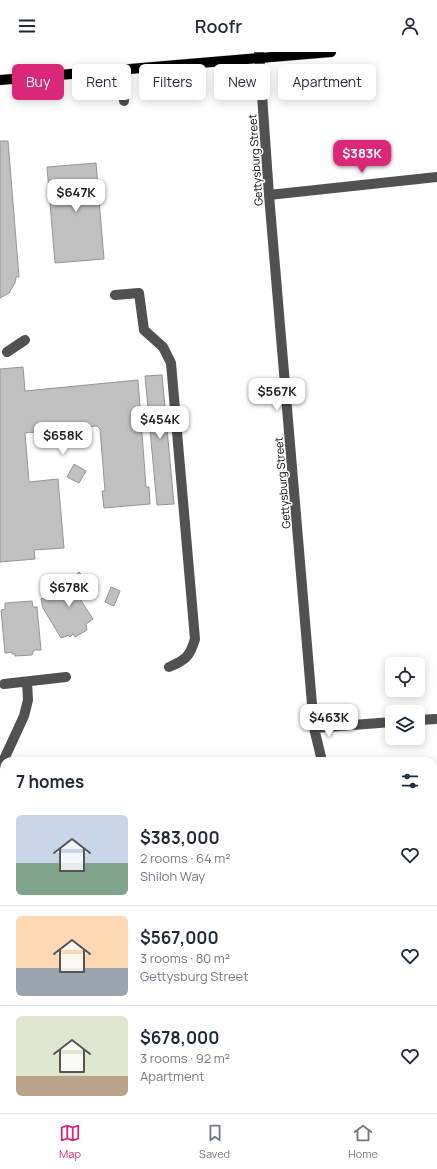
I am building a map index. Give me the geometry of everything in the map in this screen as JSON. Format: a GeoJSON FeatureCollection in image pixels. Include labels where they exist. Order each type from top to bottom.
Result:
{"type":"FeatureCollection","features":[{"type":"Feature","properties":{"kind":"main road"},"geometry":{"type":"LineString","coordinates":[[131,68],[259,55],[331,52]]}},
{"type":"Feature","properties":{"kind":"main road"},"geometry":{"type":"LineString","coordinates":[[0,80],[72,73]]}},
{"type":"Feature","properties":{"kind":"street","name":"Gettysburg Street"},"geometry":{"type":"LineString","coordinates":[[259,55],[269,194],[314,728],[321,757]]}},
{"type":"Feature","properties":{"kind":"street"},"geometry":{"type":"LineString","coordinates":[[269,194],[437,177]]}},
{"type":"Feature","properties":{"kind":"street"},"geometry":{"type":"LineString","coordinates":[[115,296],[139,293],[144,330],[163,347],[171,363],[195,638],[192,652],[182,661],[169,667]]}},
{"type":"Feature","properties":{"kind":"street"},"geometry":{"type":"LineString","coordinates":[[7,352],[25,340]]}},
{"type":"Feature","properties":{"kind":"street"},"geometry":{"type":"LineString","coordinates":[[4,684],[66,678]]}},
{"type":"Feature","properties":{"kind":"street"},"geometry":{"type":"LineString","coordinates":[[5,757],[24,716],[28,700],[27,682]]}},
{"type":"Feature","properties":{"kind":"street"},"geometry":{"type":"LineString","coordinates":[[425,719],[437,718]]}},
{"type":"Feature","properties":{"kind":"street"},"geometry":{"type":"LineString","coordinates":[[314,728],[385,723]]}},
{"type":"Feature","properties":{"kind":"building"},"geometry":{"type":"Polygon","coordinates":[[[0,141],[8,141],[19,277],[16,277],[15,283],[9,293],[0,298],[0,141]]]}},
{"type":"Feature","properties":{"kind":"building"},"geometry":{"type":"Polygon","coordinates":[[[96,163],[104,259],[55,263],[47,167],[96,163]]]}},
{"type":"Feature","properties":{"kind":"building"},"geometry":{"type":"Polygon","coordinates":[[[23,367],[25,391],[138,380],[146,487],[149,487],[150,504],[104,508],[102,491],[105,491],[100,429],[97,426],[25,433],[29,482],[58,479],[64,548],[34,550],[35,559],[0,562],[0,369],[23,367]]]}},
{"type":"Feature","properties":{"kind":"building"},"geometry":{"type":"Polygon","coordinates":[[[162,375],[174,504],[157,505],[145,376],[162,375]]]}},
{"type":"Feature","properties":{"kind":"building"},"geometry":{"type":"Polygon","coordinates":[[[74,464],[86,471],[79,483],[67,477],[74,464]]]}},
{"type":"Feature","properties":{"kind":"building"},"geometry":{"type":"Polygon","coordinates":[[[79,572],[91,588],[88,591],[90,594],[80,599],[93,619],[86,624],[87,630],[75,637],[73,634],[70,637],[69,635],[61,638],[43,608],[41,599],[59,591],[79,572]]]}},
{"type":"Feature","properties":{"kind":"building"},"geometry":{"type":"Polygon","coordinates":[[[111,587],[120,591],[114,606],[105,602],[111,587]]]}},
{"type":"Feature","properties":{"kind":"building"},"geometry":{"type":"Polygon","coordinates":[[[32,601],[33,607],[37,607],[41,650],[34,650],[32,655],[15,656],[12,652],[5,653],[1,610],[5,609],[5,603],[32,601]]]}}]}
